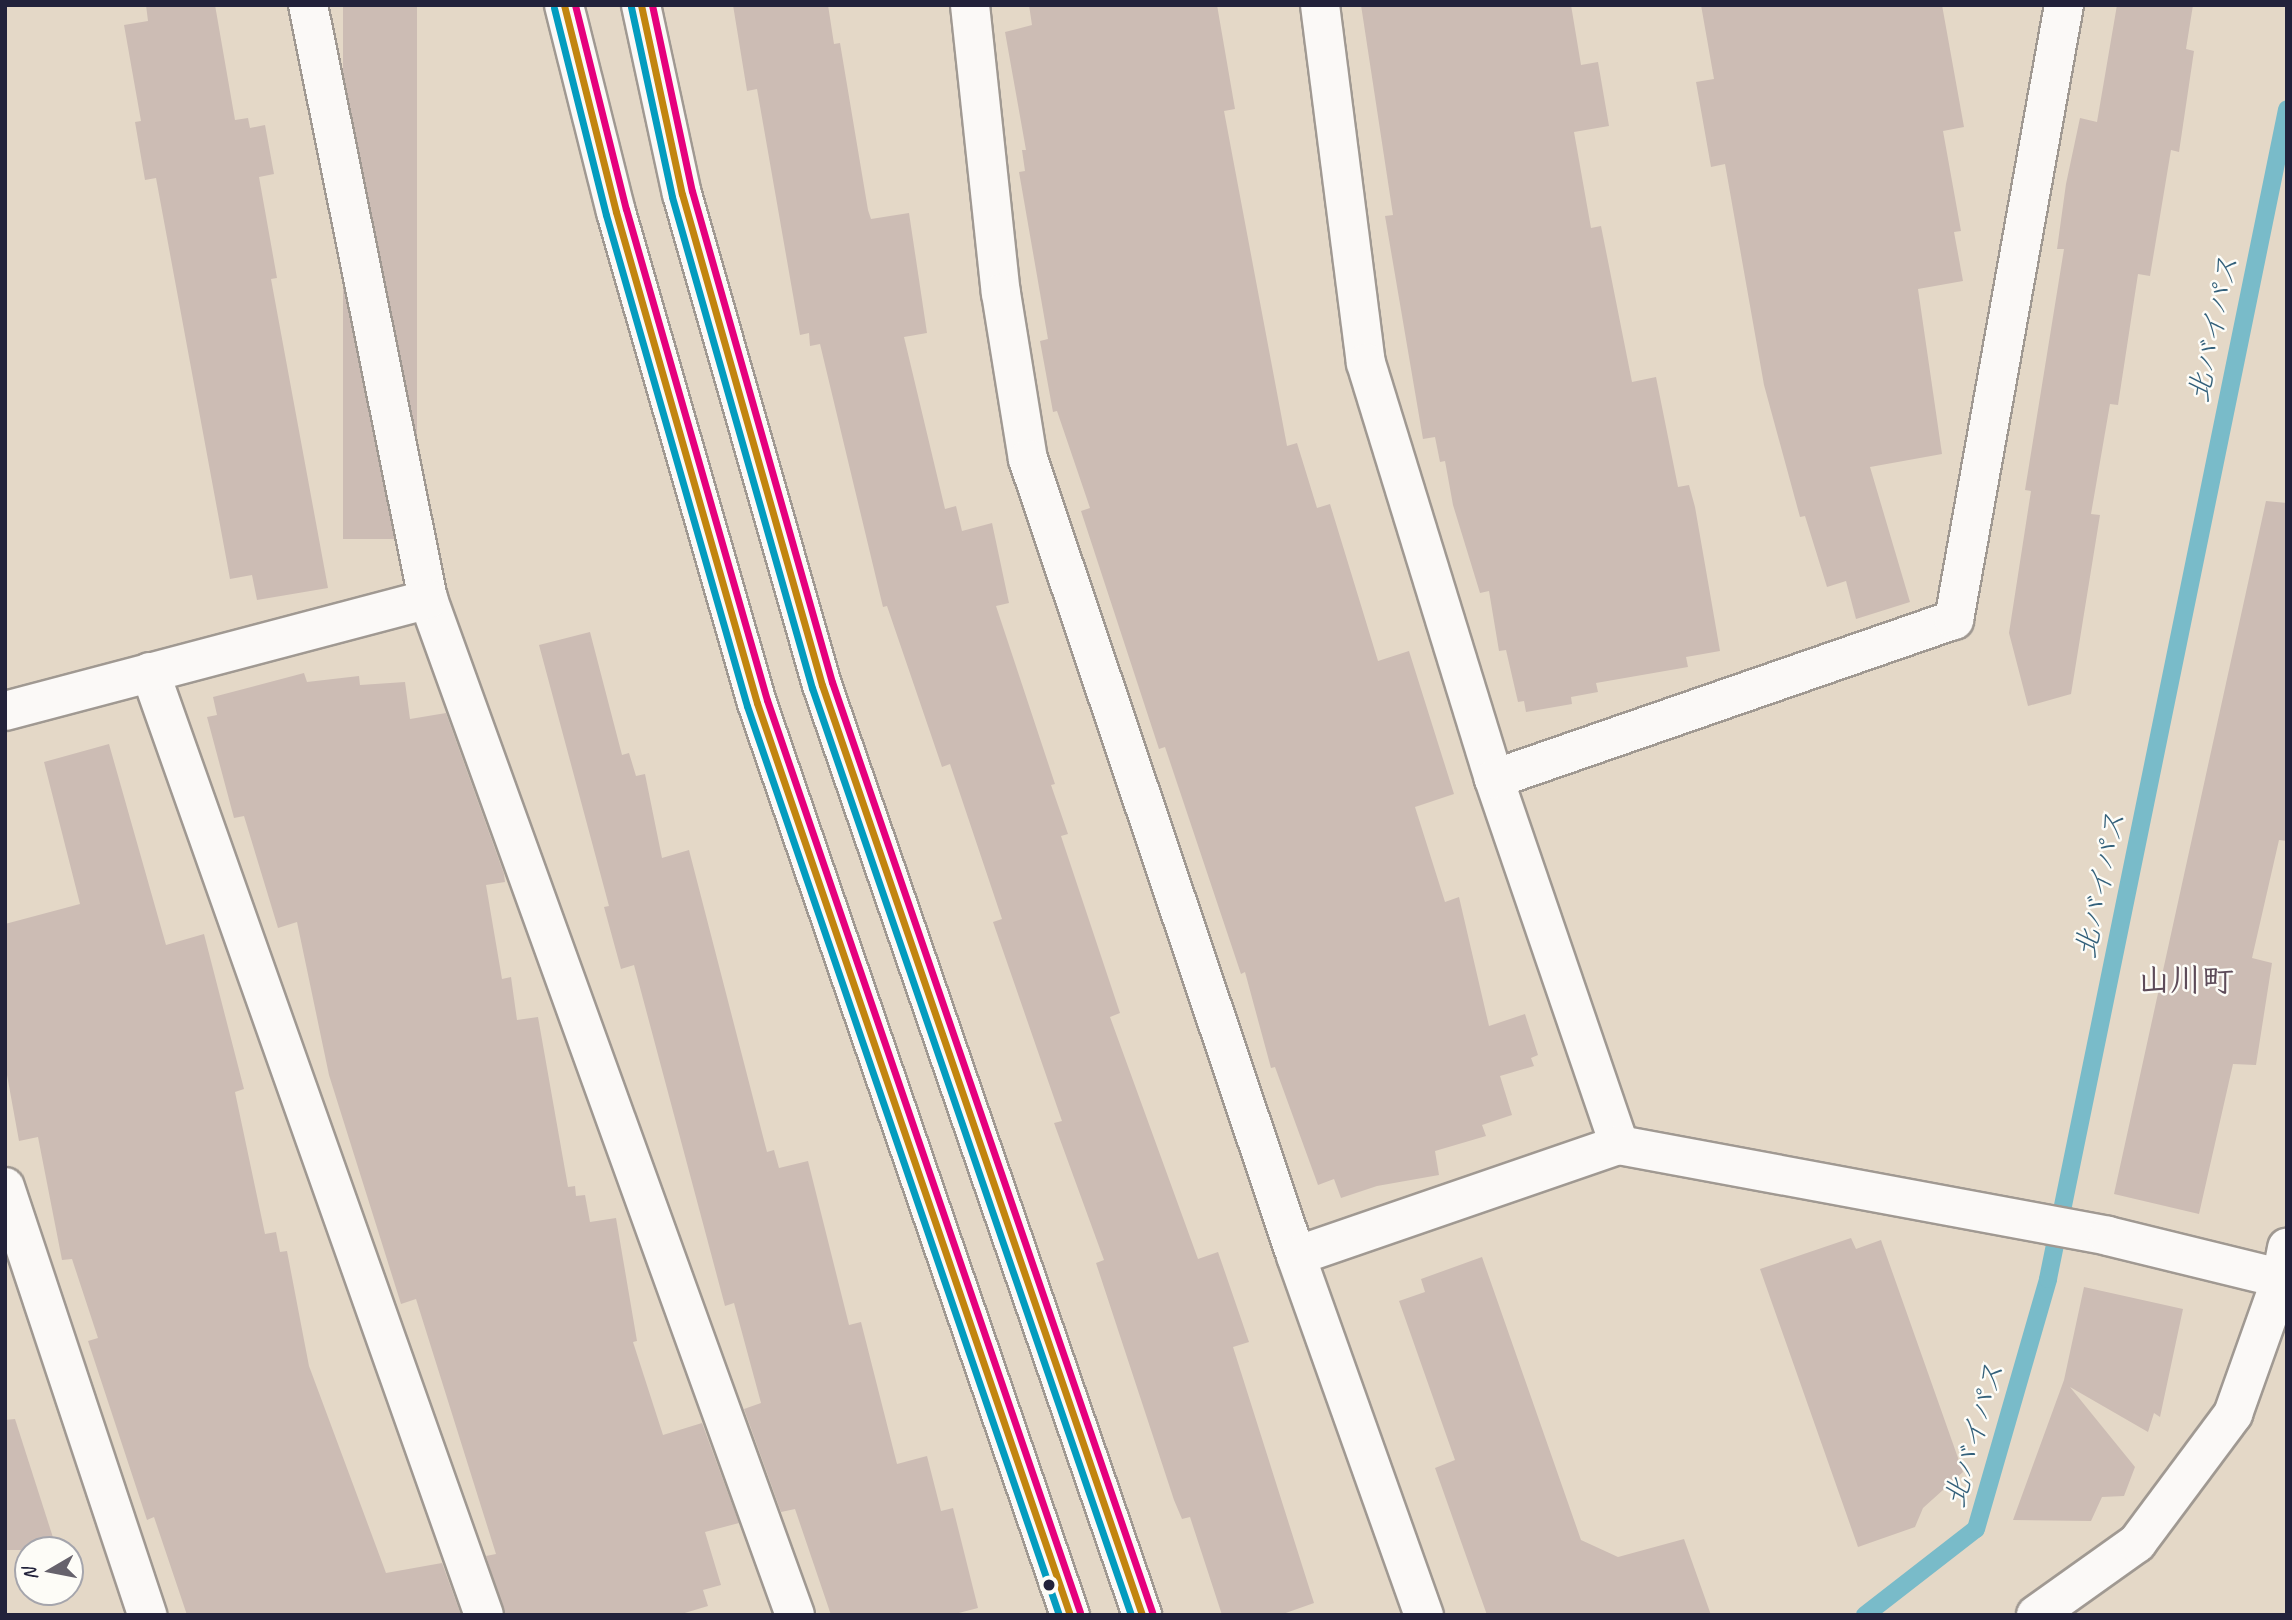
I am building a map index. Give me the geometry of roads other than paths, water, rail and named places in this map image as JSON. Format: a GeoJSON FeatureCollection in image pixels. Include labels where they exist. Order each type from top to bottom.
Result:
{"type":"FeatureCollection","features":[{"type":"Feature","properties":{"kind":"street"},"geometry":{"type":"LineString","coordinates":[[308,5],[428,598],[795,1615]]}},
{"type":"Feature","properties":{"kind":"street"},"geometry":{"type":"LineString","coordinates":[[564,5],[616,212],[757,703],[1069,1615]]}},
{"type":"Feature","properties":{"kind":"street"},"geometry":{"type":"LineString","coordinates":[[641,5],[682,194],[822,685],[1142,1615]]}},
{"type":"Feature","properties":{"kind":"street"},"geometry":{"type":"LineString","coordinates":[[970,5],[1002,293],[1028,459],[1296,1256],[1424,1615]]}},
{"type":"Feature","properties":{"kind":"street"},"geometry":{"type":"LineString","coordinates":[[1320,5],[1366,363],[1494,779],[1619,1145]]}},
{"type":"Feature","properties":{"kind":"street"},"geometry":{"type":"LineString","coordinates":[[1494,779],[1954,620],[2064,5]]}},
{"type":"Feature","properties":{"kind":"street"},"geometry":{"type":"LineString","coordinates":[[5,711],[428,598]]}},
{"type":"Feature","properties":{"kind":"street"},"geometry":{"type":"LineString","coordinates":[[150,673],[484,1615]]}},
{"type":"Feature","properties":{"kind":"street"},"geometry":{"type":"LineString","coordinates":[[1296,1256],[1619,1145],[2285,1269],[2233,1414],[2137,1543],[2036,1615]]}},
{"type":"Feature","properties":{"kind":"street"},"geometry":{"type":"LineString","coordinates":[[5,1187],[148,1615]]}},
{"type":"Feature","properties":{"kind":"waterway","name":"北バイパス"},"geometry":{"type":"LineString","coordinates":[[1865,1615],[1976,1529],[2048,1279],[2287,109]]}},
{"type":"Feature","properties":{"kind":"district","name":"山川町"},"geometry":{"type":"Point","coordinates":[2186,981]}}]}
